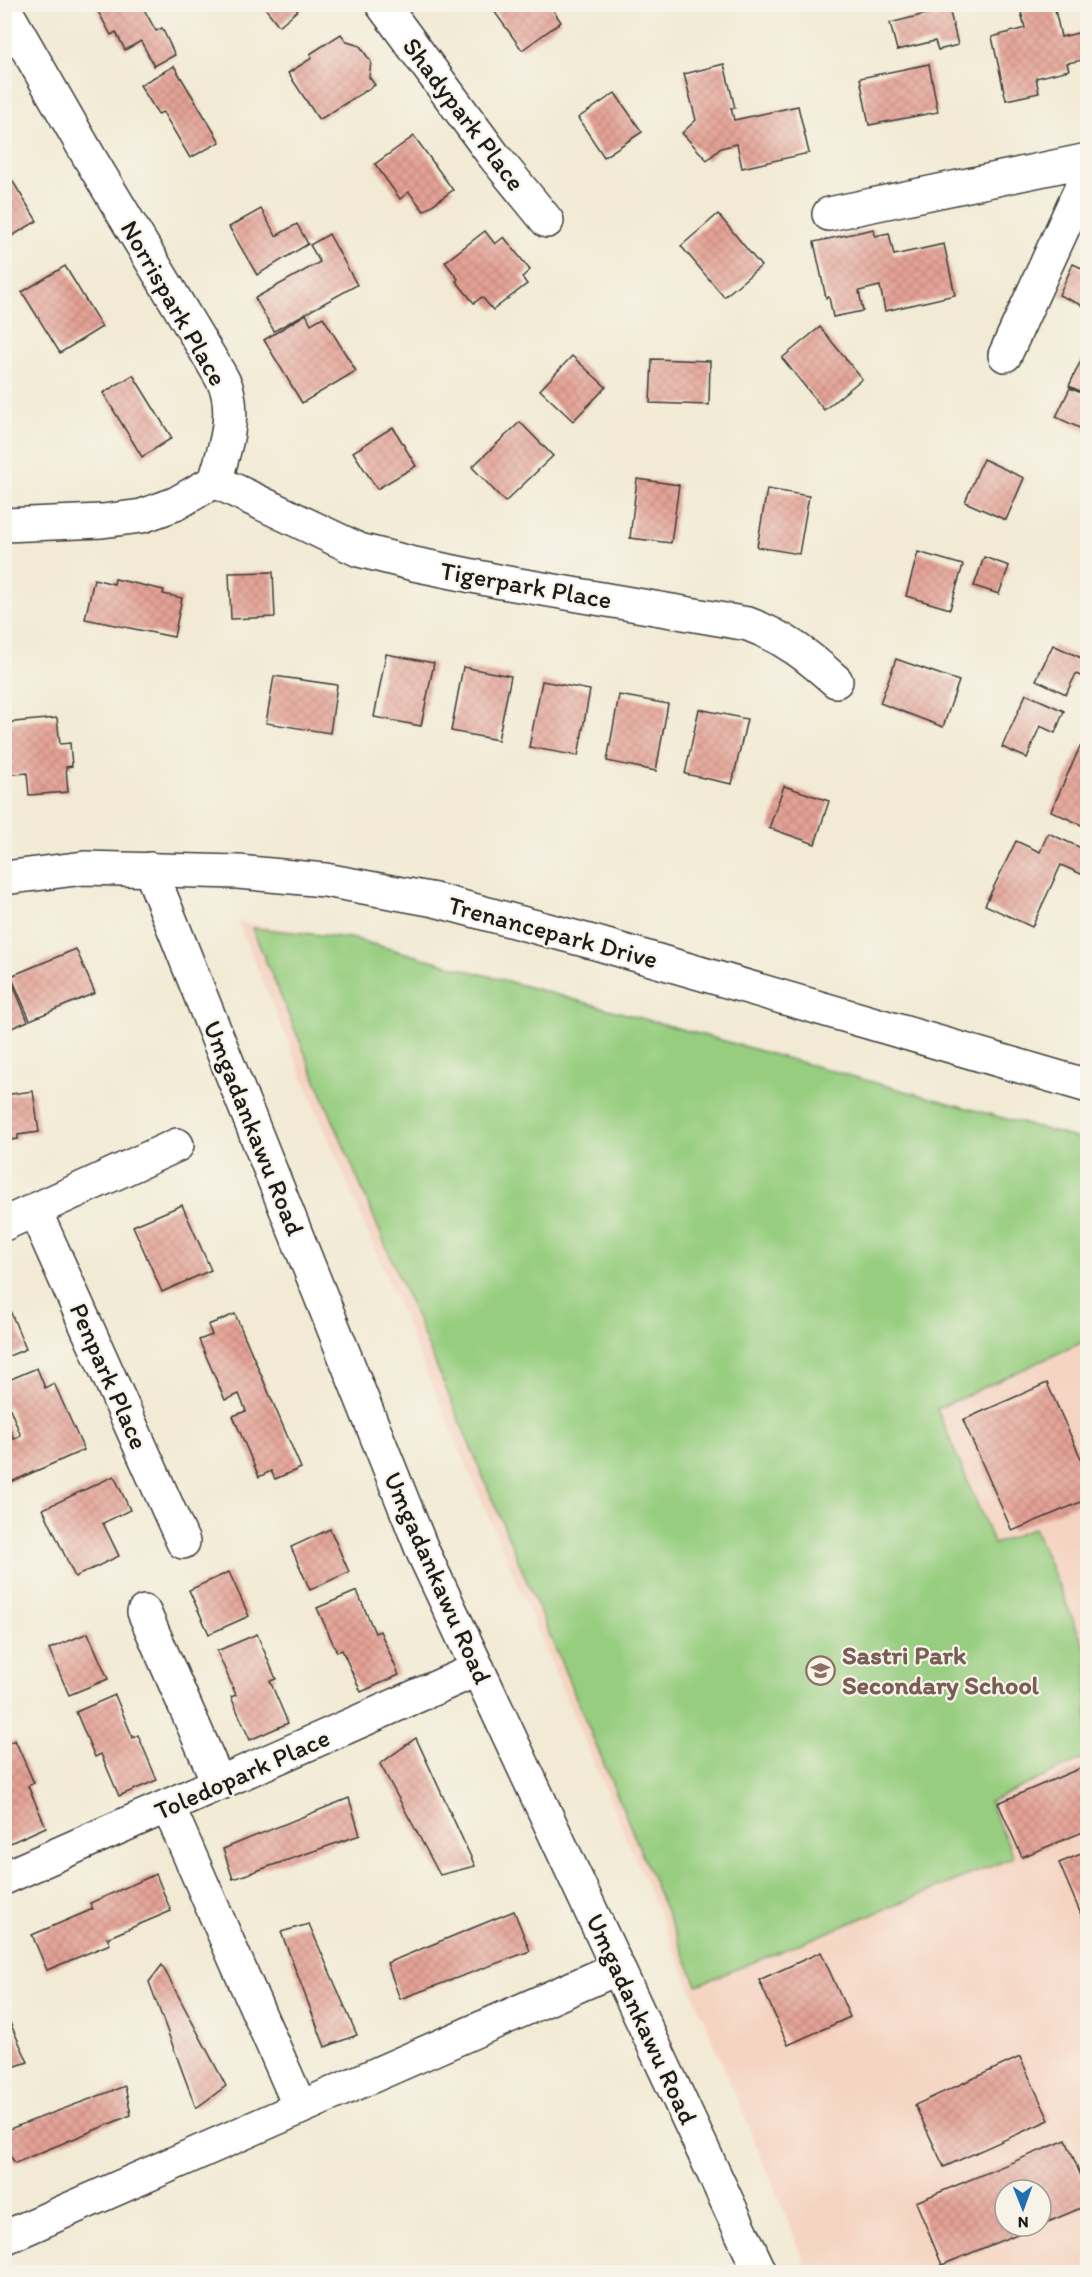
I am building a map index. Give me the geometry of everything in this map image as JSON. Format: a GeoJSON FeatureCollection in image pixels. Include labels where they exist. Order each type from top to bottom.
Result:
{"type":"FeatureCollection","features":[{"type":"Feature","properties":{"kind":"street","name":"Shadypark Place"},"geometry":{"type":"LineString","coordinates":[[382,4],[494,156],[547,221]]}},
{"type":"Feature","properties":{"kind":"street","name":"Norrispark Place"},"geometry":{"type":"LineString","coordinates":[[4,8],[226,388],[229,416],[226,447],[214,481]]}},
{"type":"Feature","properties":{"kind":"street"},"geometry":{"type":"LineString","coordinates":[[829,214],[1088,160]]}},
{"type":"Feature","properties":{"kind":"street"},"geometry":{"type":"LineString","coordinates":[[1005,355],[1088,173]]}},
{"type":"Feature","properties":{"kind":"street"},"geometry":{"type":"LineString","coordinates":[[4,525],[102,521],[142,516],[175,504],[214,481]]}},
{"type":"Feature","properties":{"kind":"street","name":"Tigerpark Place"},"geometry":{"type":"LineString","coordinates":[[214,481],[359,550],[502,582],[748,624],[781,638],[805,654],[836,681]]}},
{"type":"Feature","properties":{"kind":"street","name":"Trenancepark Drive"},"geometry":{"type":"LineString","coordinates":[[4,878],[84,868],[238,872],[325,880],[435,900],[596,943],[1087,1086]]}},
{"type":"Feature","properties":{"kind":"street","name":"Umgadankawu Road"},"geometry":{"type":"LineString","coordinates":[[150,868],[419,1541],[760,2272]]}},
{"type":"Feature","properties":{"kind":"street"},"geometry":{"type":"LineString","coordinates":[[4,1224],[177,1145]]}},
{"type":"Feature","properties":{"kind":"street","name":"Penpark Place"},"geometry":{"type":"LineString","coordinates":[[35,1211],[183,1542]]}},
{"type":"Feature","properties":{"kind":"street"},"geometry":{"type":"LineString","coordinates":[[144,1612],[219,1784]]}},
{"type":"Feature","properties":{"kind":"street","name":"Toledopark Place"},"geometry":{"type":"LineString","coordinates":[[4,1878],[478,1669]]}},
{"type":"Feature","properties":{"kind":"street"},"geometry":{"type":"LineString","coordinates":[[168,1806],[300,2107]]}},
{"type":"Feature","properties":{"kind":"street"},"geometry":{"type":"LineString","coordinates":[[6,2232],[618,1968]]}},
{"type":"Feature","properties":{"kind":"shaded area","name":"Sastri Park Secondary School"},"geometry":{"type":"Polygon","coordinates":[[[238,922],[351,938],[1087,1141],[1087,2272],[809,2272],[698,2005],[411,1336],[238,922]]]}},
{"type":"Feature","properties":{"kind":"green space","name":"Sastri Park Secondary School"},"geometry":{"type":"Polygon","coordinates":[[[252,928],[351,938],[1087,1141],[1087,1340],[937,1409],[994,1544],[1034,1528],[1087,1653],[1087,1757],[989,1802],[1014,1857],[697,1985],[252,928]]]}},
{"type":"Feature","properties":{"kind":"building"},"geometry":{"type":"Polygon","coordinates":[[[94,4],[141,4],[156,31],[162,28],[175,55],[154,66],[141,41],[125,50],[116,32],[111,35],[94,4]]]}},
{"type":"Feature","properties":{"kind":"building"},"geometry":{"type":"Polygon","coordinates":[[[262,4],[305,4],[279,26],[262,4]]]}},
{"type":"Feature","properties":{"kind":"building"},"geometry":{"type":"Polygon","coordinates":[[[489,4],[549,4],[561,22],[522,50],[489,4]]]}},
{"type":"Feature","properties":{"kind":"building"},"geometry":{"type":"Polygon","coordinates":[[[1054,5],[1061,37],[1086,31],[1088,59],[1067,63],[1069,70],[1036,78],[1039,93],[1006,100],[992,37],[1025,28],[1021,12],[1054,5]]]}},
{"type":"Feature","properties":{"kind":"building"},"geometry":{"type":"Polygon","coordinates":[[[949,8],[958,45],[938,50],[935,41],[897,50],[890,23],[949,8]]]}},
{"type":"Feature","properties":{"kind":"building"},"geometry":{"type":"Polygon","coordinates":[[[341,34],[347,42],[360,46],[371,62],[369,77],[375,85],[319,120],[288,73],[312,58],[310,54],[341,34]]]}},
{"type":"Feature","properties":{"kind":"building"},"geometry":{"type":"Polygon","coordinates":[[[724,64],[735,108],[731,108],[734,120],[798,106],[809,153],[742,168],[737,144],[721,148],[707,160],[682,133],[696,120],[684,74],[724,64]]]}},
{"type":"Feature","properties":{"kind":"building"},"geometry":{"type":"Polygon","coordinates":[[[929,64],[938,112],[869,125],[860,78],[929,64]]]}},
{"type":"Feature","properties":{"kind":"building"},"geometry":{"type":"Polygon","coordinates":[[[174,66],[220,142],[190,158],[163,112],[158,114],[140,85],[174,66]]]}},
{"type":"Feature","properties":{"kind":"building"},"geometry":{"type":"Polygon","coordinates":[[[615,93],[642,132],[604,157],[578,118],[615,93]]]}},
{"type":"Feature","properties":{"kind":"building"},"geometry":{"type":"Polygon","coordinates":[[[414,136],[453,190],[424,211],[409,192],[400,199],[375,164],[414,136]]]}},
{"type":"Feature","properties":{"kind":"building"},"geometry":{"type":"Polygon","coordinates":[[[4,167],[37,221],[7,239],[4,235],[4,167]]]}},
{"type":"Feature","properties":{"kind":"building"},"geometry":{"type":"Polygon","coordinates":[[[261,209],[276,236],[297,224],[308,244],[257,275],[229,227],[261,209]]]}},
{"type":"Feature","properties":{"kind":"building"},"geometry":{"type":"Polygon","coordinates":[[[718,214],[761,266],[724,297],[681,246],[718,214]]]}},
{"type":"Feature","properties":{"kind":"building"},"geometry":{"type":"Polygon","coordinates":[[[874,229],[875,236],[889,233],[894,255],[944,244],[955,295],[885,311],[880,286],[859,291],[863,311],[833,317],[829,297],[826,298],[814,242],[874,229]]]}},
{"type":"Feature","properties":{"kind":"building"},"geometry":{"type":"Polygon","coordinates":[[[485,231],[495,244],[504,237],[530,270],[522,277],[527,284],[493,310],[482,297],[474,303],[456,281],[458,279],[445,262],[485,231]]]}},
{"type":"Feature","properties":{"kind":"building"},"geometry":{"type":"Polygon","coordinates":[[[329,234],[357,285],[274,331],[255,298],[320,262],[310,245],[329,234]]]}},
{"type":"Feature","properties":{"kind":"building"},"geometry":{"type":"Polygon","coordinates":[[[1073,264],[1088,271],[1088,308],[1059,295],[1073,264]]]}},
{"type":"Feature","properties":{"kind":"building"},"geometry":{"type":"Polygon","coordinates":[[[65,266],[102,327],[60,353],[22,292],[65,266]]]}},
{"type":"Feature","properties":{"kind":"building"},"geometry":{"type":"Polygon","coordinates":[[[306,314],[311,324],[323,317],[356,371],[302,403],[264,340],[306,314]]]}},
{"type":"Feature","properties":{"kind":"building"},"geometry":{"type":"Polygon","coordinates":[[[820,327],[862,379],[824,410],[782,358],[820,327]]]}},
{"type":"Feature","properties":{"kind":"building"},"geometry":{"type":"Polygon","coordinates":[[[1084,354],[1088,355],[1088,395],[1069,386],[1084,354]]]}},
{"type":"Feature","properties":{"kind":"building"},"geometry":{"type":"Polygon","coordinates":[[[572,356],[606,387],[573,421],[540,390],[572,356]]]}},
{"type":"Feature","properties":{"kind":"building"},"geometry":{"type":"Polygon","coordinates":[[[652,359],[710,361],[709,405],[650,403],[652,359]]]}},
{"type":"Feature","properties":{"kind":"building"},"geometry":{"type":"Polygon","coordinates":[[[133,375],[172,438],[142,457],[103,393],[133,375]]]}},
{"type":"Feature","properties":{"kind":"building"},"geometry":{"type":"Polygon","coordinates":[[[1070,388],[1088,396],[1088,432],[1056,417],[1070,388]]]}},
{"type":"Feature","properties":{"kind":"building"},"geometry":{"type":"Polygon","coordinates":[[[520,422],[553,456],[505,502],[472,467],[520,422]]]}},
{"type":"Feature","properties":{"kind":"building"},"geometry":{"type":"Polygon","coordinates":[[[393,427],[416,466],[377,489],[353,452],[393,427]]]}},
{"type":"Feature","properties":{"kind":"building"},"geometry":{"type":"Polygon","coordinates":[[[983,459],[1024,478],[1006,520],[965,502],[983,459]]]}},
{"type":"Feature","properties":{"kind":"building"},"geometry":{"type":"Polygon","coordinates":[[[637,479],[679,485],[671,543],[630,538],[637,479]]]}},
{"type":"Feature","properties":{"kind":"building"},"geometry":{"type":"Polygon","coordinates":[[[767,489],[809,496],[799,554],[757,547],[767,489]]]}},
{"type":"Feature","properties":{"kind":"building"},"geometry":{"type":"Polygon","coordinates":[[[918,552],[963,565],[950,609],[906,596],[918,552]]]}},
{"type":"Feature","properties":{"kind":"building"},"geometry":{"type":"Polygon","coordinates":[[[984,557],[1009,566],[999,594],[974,586],[984,557]]]}},
{"type":"Feature","properties":{"kind":"building"},"geometry":{"type":"Polygon","coordinates":[[[273,572],[275,617],[231,619],[229,573],[273,572]]]}},
{"type":"Feature","properties":{"kind":"building"},"geometry":{"type":"Polygon","coordinates":[[[94,579],[114,584],[115,579],[164,590],[163,594],[182,598],[174,637],[85,619],[94,579]]]}},
{"type":"Feature","properties":{"kind":"building"},"geometry":{"type":"Polygon","coordinates":[[[1053,645],[1088,661],[1088,679],[1076,674],[1066,694],[1036,680],[1053,645]]]}},
{"type":"Feature","properties":{"kind":"building"},"geometry":{"type":"Polygon","coordinates":[[[386,654],[434,663],[421,726],[374,717],[386,654]]]}},
{"type":"Feature","properties":{"kind":"building"},"geometry":{"type":"Polygon","coordinates":[[[896,659],[959,681],[943,727],[880,703],[896,659]]]}},
{"type":"Feature","properties":{"kind":"building"},"geometry":{"type":"Polygon","coordinates":[[[463,667],[511,676],[498,740],[451,731],[463,667]]]}},
{"type":"Feature","properties":{"kind":"building"},"geometry":{"type":"Polygon","coordinates":[[[274,676],[337,685],[330,733],[266,723],[274,676]]]}},
{"type":"Feature","properties":{"kind":"building"},"geometry":{"type":"Polygon","coordinates":[[[542,681],[590,690],[578,756],[529,747],[542,681]]]}},
{"type":"Feature","properties":{"kind":"building"},"geometry":{"type":"Polygon","coordinates":[[[1026,694],[1064,711],[1055,733],[1040,726],[1027,758],[1002,747],[1026,694]]]}},
{"type":"Feature","properties":{"kind":"building"},"geometry":{"type":"Polygon","coordinates":[[[619,695],[668,704],[656,771],[607,761],[619,695]]]}},
{"type":"Feature","properties":{"kind":"building"},"geometry":{"type":"Polygon","coordinates":[[[699,709],[747,719],[732,784],[685,774],[699,709]]]}},
{"type":"Feature","properties":{"kind":"building"},"geometry":{"type":"Polygon","coordinates":[[[57,718],[60,744],[70,743],[72,766],[66,767],[68,792],[29,795],[27,773],[4,775],[4,723],[57,718]]]}},
{"type":"Feature","properties":{"kind":"building"},"geometry":{"type":"Polygon","coordinates":[[[1080,747],[1088,750],[1088,828],[1051,811],[1080,747]]]}},
{"type":"Feature","properties":{"kind":"building"},"geometry":{"type":"Polygon","coordinates":[[[784,786],[829,801],[815,844],[769,828],[784,786]]]}},
{"type":"Feature","properties":{"kind":"building"},"geometry":{"type":"Polygon","coordinates":[[[1048,833],[1088,851],[1088,877],[1061,865],[1032,927],[985,905],[1016,841],[1040,852],[1048,833]]]}},
{"type":"Feature","properties":{"kind":"building"},"geometry":{"type":"Polygon","coordinates":[[[76,949],[95,993],[30,1020],[11,976],[76,949]]]}},
{"type":"Feature","properties":{"kind":"building"},"geometry":{"type":"Polygon","coordinates":[[[5,965],[28,1021],[7,1030],[4,1023],[5,965]]]}},
{"type":"Feature","properties":{"kind":"building"},"geometry":{"type":"Polygon","coordinates":[[[33,1091],[39,1132],[18,1135],[18,1139],[4,1141],[4,1095],[33,1091]]]}},
{"type":"Feature","properties":{"kind":"building"},"geometry":{"type":"Polygon","coordinates":[[[182,1205],[211,1270],[162,1292],[133,1226],[182,1205]]]}},
{"type":"Feature","properties":{"kind":"building"},"geometry":{"type":"Polygon","coordinates":[[[4,1296],[26,1349],[4,1358],[4,1296]]]}},
{"type":"Feature","properties":{"kind":"building"},"geometry":{"type":"Polygon","coordinates":[[[235,1314],[301,1468],[275,1479],[271,1471],[259,1477],[233,1416],[246,1411],[239,1394],[225,1400],[199,1340],[212,1335],[208,1325],[235,1314]]]}},
{"type":"Feature","properties":{"kind":"building"},"geometry":{"type":"Polygon","coordinates":[[[37,1368],[45,1388],[54,1383],[84,1450],[4,1485],[4,1417],[14,1439],[21,1436],[9,1406],[4,1408],[4,1382],[37,1368]]]}},
{"type":"Feature","properties":{"kind":"building"},"geometry":{"type":"Polygon","coordinates":[[[1047,1383],[1088,1474],[1088,1499],[1012,1531],[963,1420],[1047,1383]]]}},
{"type":"Feature","properties":{"kind":"building"},"geometry":{"type":"Polygon","coordinates":[[[114,1476],[130,1510],[103,1523],[119,1556],[75,1577],[43,1509],[114,1476]]]}},
{"type":"Feature","properties":{"kind":"building"},"geometry":{"type":"Polygon","coordinates":[[[330,1529],[349,1572],[310,1590],[291,1547],[330,1529]]]}},
{"type":"Feature","properties":{"kind":"building"},"geometry":{"type":"Polygon","coordinates":[[[229,1572],[249,1616],[209,1634],[189,1590],[229,1572]]]}},
{"type":"Feature","properties":{"kind":"building"},"geometry":{"type":"Polygon","coordinates":[[[357,1591],[375,1633],[380,1631],[399,1675],[361,1692],[342,1650],[337,1652],[317,1608],[357,1591]]]}},
{"type":"Feature","properties":{"kind":"building"},"geometry":{"type":"Polygon","coordinates":[[[88,1633],[108,1679],[69,1695],[49,1649],[88,1633]]]}},
{"type":"Feature","properties":{"kind":"building"},"geometry":{"type":"Polygon","coordinates":[[[257,1634],[276,1679],[270,1681],[288,1723],[250,1740],[231,1697],[236,1695],[217,1651],[257,1634]]]}},
{"type":"Feature","properties":{"kind":"building"},"geometry":{"type":"Polygon","coordinates":[[[115,1695],[133,1738],[138,1735],[157,1780],[119,1796],[101,1754],[95,1757],[76,1712],[115,1695]]]}},
{"type":"Feature","properties":{"kind":"building"},"geometry":{"type":"Polygon","coordinates":[[[416,1738],[475,1866],[440,1875],[380,1764],[416,1738]]]}},
{"type":"Feature","properties":{"kind":"building"},"geometry":{"type":"Polygon","coordinates":[[[15,1740],[34,1783],[28,1786],[46,1827],[8,1844],[4,1837],[4,1745],[15,1740]]]}},
{"type":"Feature","properties":{"kind":"building"},"geometry":{"type":"Polygon","coordinates":[[[1088,1765],[1088,1830],[1022,1857],[998,1803],[1088,1765]]]}},
{"type":"Feature","properties":{"kind":"building"},"geometry":{"type":"Polygon","coordinates":[[[349,1798],[360,1835],[233,1879],[223,1849],[349,1798]]]}},
{"type":"Feature","properties":{"kind":"building"},"geometry":{"type":"Polygon","coordinates":[[[1088,1851],[1088,1917],[1083,1919],[1059,1863],[1088,1851]]]}},
{"type":"Feature","properties":{"kind":"building"},"geometry":{"type":"Polygon","coordinates":[[[156,1874],[171,1911],[107,1938],[110,1944],[47,1970],[32,1935],[93,1909],[90,1903],[156,1874]]]}},
{"type":"Feature","properties":{"kind":"building"},"geometry":{"type":"Polygon","coordinates":[[[514,1911],[530,1951],[400,1999],[387,1963],[514,1911]]]}},
{"type":"Feature","properties":{"kind":"building"},"geometry":{"type":"Polygon","coordinates":[[[309,1924],[357,2035],[325,2047],[281,1932],[309,1924]]]}},
{"type":"Feature","properties":{"kind":"building"},"geometry":{"type":"Polygon","coordinates":[[[821,1952],[850,2017],[788,2045],[759,1980],[821,1952]]]}},
{"type":"Feature","properties":{"kind":"building"},"geometry":{"type":"Polygon","coordinates":[[[162,1965],[226,2086],[196,2108],[149,1982],[162,1965]]]}},
{"type":"Feature","properties":{"kind":"building"},"geometry":{"type":"Polygon","coordinates":[[[4,2010],[28,2062],[4,2070],[4,2010]]]}},
{"type":"Feature","properties":{"kind":"building"},"geometry":{"type":"Polygon","coordinates":[[[1020,2057],[1049,2120],[944,2167],[915,2105],[1020,2057]]]}},
{"type":"Feature","properties":{"kind":"building"},"geometry":{"type":"Polygon","coordinates":[[[125,2086],[131,2115],[15,2163],[4,2146],[4,2131],[125,2086]]]}},
{"type":"Feature","properties":{"kind":"building"},"geometry":{"type":"Polygon","coordinates":[[[1066,2140],[1088,2193],[1088,2205],[1053,2220],[1053,2178],[993,2178],[993,2238],[1008,2238],[942,2265],[916,2202],[1066,2140]]]}},
{"type":"Feature","properties":{"kind":"place","name":"Sastri Park Secondary School"},"geometry":{"type":"Point","coordinates":[821,1670]}}]}
